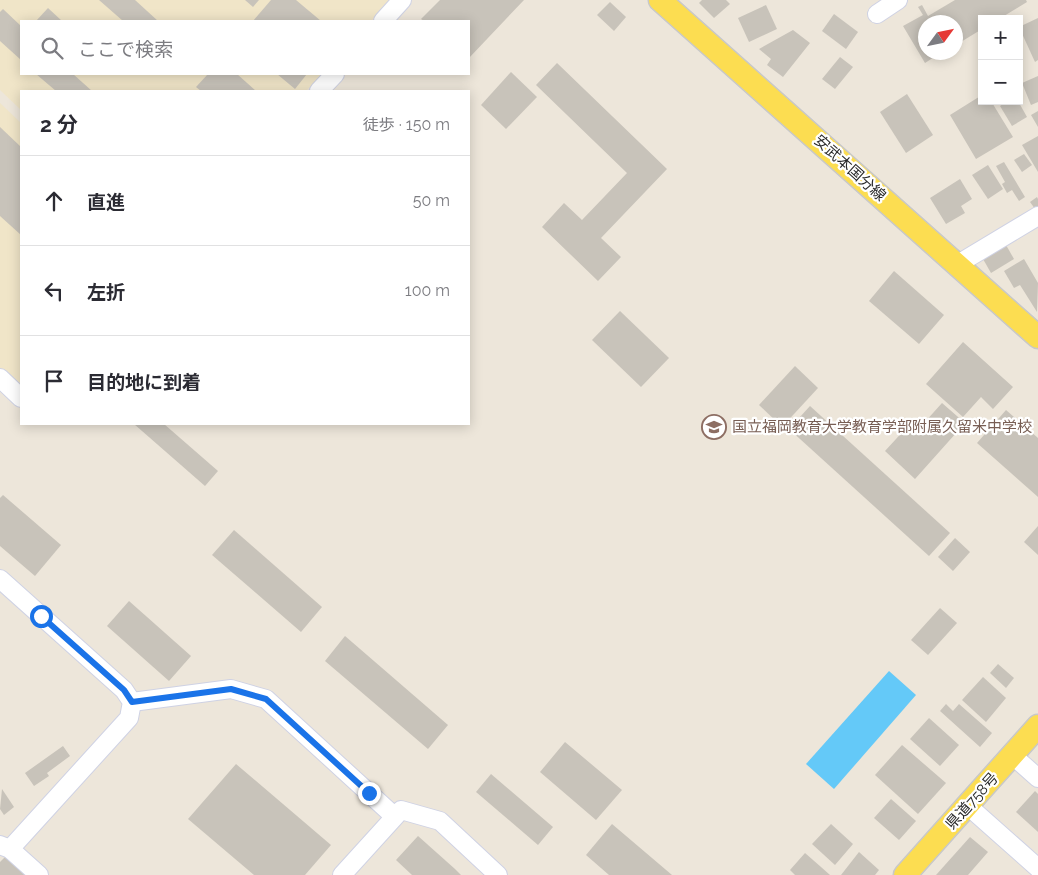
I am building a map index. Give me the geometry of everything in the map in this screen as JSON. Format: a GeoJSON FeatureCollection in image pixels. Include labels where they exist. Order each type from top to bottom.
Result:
{"type":"FeatureCollection","features":[{"type":"Feature","properties":{"kind":"main road","name":"安武本国分線"},"geometry":{"type":"LineString","coordinates":[[666,1],[1038,338]]}},
{"type":"Feature","properties":{"kind":"main road","name":"県道758号"},"geometry":{"type":"LineString","coordinates":[[906,875],[1038,726]]}},
{"type":"Feature","properties":{"kind":"street"},"geometry":{"type":"LineString","coordinates":[[384,20],[402,0]]}},
{"type":"Feature","properties":{"kind":"street"},"geometry":{"type":"LineString","coordinates":[[877,14],[898,0]]}},
{"type":"Feature","properties":{"kind":"street"},"geometry":{"type":"LineString","coordinates":[[320,90],[334,75]]}},
{"type":"Feature","properties":{"kind":"street"},"geometry":{"type":"LineString","coordinates":[[958,264],[1038,216]]}},
{"type":"Feature","properties":{"kind":"street"},"geometry":{"type":"LineString","coordinates":[[0,378],[20,397]]}},
{"type":"Feature","properties":{"kind":"street"},"geometry":{"type":"LineString","coordinates":[[0,579],[124,690],[132,702],[129,718],[5,847],[39,875]]}},
{"type":"Feature","properties":{"kind":"street"},"geometry":{"type":"LineString","coordinates":[[132,702],[231,689],[266,699],[394,816]]}},
{"type":"Feature","properties":{"kind":"street"},"geometry":{"type":"LineString","coordinates":[[1012,755],[1038,778]]}},
{"type":"Feature","properties":{"kind":"street"},"geometry":{"type":"LineString","coordinates":[[968,805],[1038,868]]}},
{"type":"Feature","properties":{"kind":"street"},"geometry":{"type":"LineString","coordinates":[[342,875],[401,810],[440,821],[498,875]]}},
{"type":"Feature","properties":{"kind":"shaded area"},"geometry":{"type":"Polygon","coordinates":[[[0,0],[390,0],[372,20],[20,20],[20,75],[321,75],[307,90],[20,90],[20,109],[0,90],[0,0]]]}},
{"type":"Feature","properties":{"kind":"shaded area"},"geometry":{"type":"Polygon","coordinates":[[[0,103],[20,122],[20,391],[0,373],[0,103]]]}},
{"type":"Feature","properties":{"kind":"water"},"geometry":{"type":"Polygon","coordinates":[[[889,671],[916,695],[834,789],[806,764],[889,671]]]}},
{"type":"Feature","properties":{"kind":"building"},"geometry":{"type":"Polygon","coordinates":[[[99,0],[135,0],[157,20],[122,20],[99,0]]]}},
{"type":"Feature","properties":{"kind":"building"},"geometry":{"type":"Polygon","coordinates":[[[245,0],[259,0],[253,7],[245,0]]]}},
{"type":"Feature","properties":{"kind":"building"},"geometry":{"type":"Polygon","coordinates":[[[271,0],[296,0],[320,20],[254,20],[271,0]]]}},
{"type":"Feature","properties":{"kind":"building"},"geometry":{"type":"Polygon","coordinates":[[[440,0],[524,0],[470,57],[470,20],[421,19],[440,0]]]}},
{"type":"Feature","properties":{"kind":"building"},"geometry":{"type":"Polygon","coordinates":[[[702,0],[726,0],[730,4],[714,18],[699,3],[702,0]]]}},
{"type":"Feature","properties":{"kind":"building"},"geometry":{"type":"Polygon","coordinates":[[[955,0],[1026,0],[1027,2],[1006,15],[978,15],[978,31],[963,41],[963,15],[930,15],[955,0]]]}},
{"type":"Feature","properties":{"kind":"building"},"geometry":{"type":"Polygon","coordinates":[[[610,2],[626,17],[614,31],[597,15],[610,2]]]}},
{"type":"Feature","properties":{"kind":"building"},"geometry":{"type":"Polygon","coordinates":[[[766,5],[777,29],[749,42],[738,18],[766,5]]]}},
{"type":"Feature","properties":{"kind":"building"},"geometry":{"type":"Polygon","coordinates":[[[922,5],[927,15],[923,15],[918,7],[922,5]]]}},
{"type":"Feature","properties":{"kind":"building"},"geometry":{"type":"Polygon","coordinates":[[[48,8],[61,20],[37,20],[48,8]]]}},
{"type":"Feature","properties":{"kind":"building"},"geometry":{"type":"Polygon","coordinates":[[[3,9],[20,25],[20,59],[0,41],[0,12],[3,9]]]}},
{"type":"Feature","properties":{"kind":"building"},"geometry":{"type":"Polygon","coordinates":[[[834,14],[858,32],[846,49],[822,31],[834,14]]]}},
{"type":"Feature","properties":{"kind":"building"},"geometry":{"type":"Polygon","coordinates":[[[918,18],[918,51],[903,26],[918,18]]]}},
{"type":"Feature","properties":{"kind":"building"},"geometry":{"type":"Polygon","coordinates":[[[1038,18],[1038,60],[1035,62],[1023,36],[1023,25],[1038,18]]]}},
{"type":"Feature","properties":{"kind":"building"},"geometry":{"type":"Polygon","coordinates":[[[793,30],[810,43],[783,77],[767,65],[771,59],[759,49],[793,30]]]}},
{"type":"Feature","properties":{"kind":"building"},"geometry":{"type":"Polygon","coordinates":[[[840,57],[853,67],[835,89],[822,79],[840,57]]]}},
{"type":"Feature","properties":{"kind":"building"},"geometry":{"type":"Polygon","coordinates":[[[557,63],[667,169],[601,238],[621,257],[598,281],[542,227],[564,203],[582,220],[627,173],[536,85],[557,63]]]}},
{"type":"Feature","properties":{"kind":"building"},"geometry":{"type":"Polygon","coordinates":[[[511,72],[537,97],[506,129],[481,105],[511,72]]]}},
{"type":"Feature","properties":{"kind":"building"},"geometry":{"type":"Polygon","coordinates":[[[37,75],[74,75],[91,90],[55,90],[37,75]]]}},
{"type":"Feature","properties":{"kind":"building"},"geometry":{"type":"Polygon","coordinates":[[[207,75],[238,75],[255,90],[200,90],[196,87],[207,75]]]}},
{"type":"Feature","properties":{"kind":"building"},"geometry":{"type":"Polygon","coordinates":[[[278,75],[306,75],[295,89],[278,75]]]}},
{"type":"Feature","properties":{"kind":"building"},"geometry":{"type":"Polygon","coordinates":[[[1038,76],[1038,102],[1031,105],[1023,83],[1038,76]]]}},
{"type":"Feature","properties":{"kind":"building"},"geometry":{"type":"Polygon","coordinates":[[[907,94],[933,135],[906,153],[880,112],[907,94]]]}},
{"type":"Feature","properties":{"kind":"building"},"geometry":{"type":"Polygon","coordinates":[[[978,98],[978,105],[993,105],[1013,137],[976,159],[950,115],[978,98]]]}},
{"type":"Feature","properties":{"kind":"building"},"geometry":{"type":"Polygon","coordinates":[[[1020,105],[1027,117],[1012,126],[1000,106],[1020,105]]]}},
{"type":"Feature","properties":{"kind":"building"},"geometry":{"type":"Polygon","coordinates":[[[1038,111],[1038,127],[1031,115],[1038,111]]]}},
{"type":"Feature","properties":{"kind":"building"},"geometry":{"type":"Polygon","coordinates":[[[0,127],[20,146],[20,234],[0,216],[0,127]]]}},
{"type":"Feature","properties":{"kind":"building"},"geometry":{"type":"Polygon","coordinates":[[[1038,136],[1038,172],[1022,145],[1038,136]]]}},
{"type":"Feature","properties":{"kind":"building"},"geometry":{"type":"Polygon","coordinates":[[[1024,154],[1032,165],[1022,172],[1014,160],[1024,154]]]}},
{"type":"Feature","properties":{"kind":"building"},"geometry":{"type":"Polygon","coordinates":[[[1004,162],[1025,197],[1019,201],[1012,190],[1007,193],[1002,184],[1005,182],[996,166],[1004,162]]]}},
{"type":"Feature","properties":{"kind":"building"},"geometry":{"type":"Polygon","coordinates":[[[988,165],[1003,189],[988,199],[972,175],[988,165]]]}},
{"type":"Feature","properties":{"kind":"building"},"geometry":{"type":"Polygon","coordinates":[[[960,179],[972,199],[961,206],[965,213],[946,224],[930,198],[960,179]]]}},
{"type":"Feature","properties":{"kind":"building"},"geometry":{"type":"Polygon","coordinates":[[[1037,197],[1038,199],[1038,213],[1030,202],[1037,197]]]}},
{"type":"Feature","properties":{"kind":"building"},"geometry":{"type":"Polygon","coordinates":[[[1006,245],[1014,259],[991,273],[983,259],[1006,245]]]}},
{"type":"Feature","properties":{"kind":"building"},"geometry":{"type":"Polygon","coordinates":[[[1024,259],[1038,283],[1037,312],[1020,285],[1014,288],[1004,271],[1024,259]]]}},
{"type":"Feature","properties":{"kind":"building"},"geometry":{"type":"Polygon","coordinates":[[[894,271],[944,315],[919,344],[869,301],[894,271]]]}},
{"type":"Feature","properties":{"kind":"building"},"geometry":{"type":"Polygon","coordinates":[[[620,311],[669,358],[641,387],[592,340],[620,311]]]}},
{"type":"Feature","properties":{"kind":"building"},"geometry":{"type":"Polygon","coordinates":[[[963,342],[1013,387],[993,409],[981,397],[963,417],[926,384],[963,342]]]}},
{"type":"Feature","properties":{"kind":"building"},"geometry":{"type":"Polygon","coordinates":[[[795,366],[818,388],[782,427],[759,405],[795,366]]]}},
{"type":"Feature","properties":{"kind":"building"},"geometry":{"type":"Polygon","coordinates":[[[942,403],[965,423],[915,479],[885,451],[907,427],[915,433],[942,403]]]}},
{"type":"Feature","properties":{"kind":"building"},"geometry":{"type":"Polygon","coordinates":[[[810,406],[950,533],[929,556],[789,429],[810,406]]]}},
{"type":"Feature","properties":{"kind":"building"},"geometry":{"type":"Polygon","coordinates":[[[1006,410],[1038,438],[1038,497],[977,443],[1006,410]]]}},
{"type":"Feature","properties":{"kind":"building"},"geometry":{"type":"Polygon","coordinates":[[[135,425],[165,425],[218,471],[205,486],[135,425]]]}},
{"type":"Feature","properties":{"kind":"building"},"geometry":{"type":"Polygon","coordinates":[[[3,495],[61,545],[35,576],[0,546],[0,498],[3,495]]]}},
{"type":"Feature","properties":{"kind":"building"},"geometry":{"type":"Polygon","coordinates":[[[1038,526],[1038,555],[1024,542],[1038,526]]]}},
{"type":"Feature","properties":{"kind":"building"},"geometry":{"type":"Polygon","coordinates":[[[234,530],[322,607],[301,632],[212,555],[234,530]]]}},
{"type":"Feature","properties":{"kind":"building"},"geometry":{"type":"Polygon","coordinates":[[[955,538],[970,552],[953,571],[938,557],[955,538]]]}},
{"type":"Feature","properties":{"kind":"building"},"geometry":{"type":"Polygon","coordinates":[[[129,601],[191,656],[169,681],[107,626],[129,601]]]}},
{"type":"Feature","properties":{"kind":"building"},"geometry":{"type":"Polygon","coordinates":[[[940,608],[957,623],[928,655],[911,640],[940,608]]]}},
{"type":"Feature","properties":{"kind":"building"},"geometry":{"type":"Polygon","coordinates":[[[345,636],[448,725],[428,749],[325,661],[345,636]]]}},
{"type":"Feature","properties":{"kind":"building"},"geometry":{"type":"Polygon","coordinates":[[[998,664],[1014,678],[1006,688],[990,673],[998,664]]]}},
{"type":"Feature","properties":{"kind":"building"},"geometry":{"type":"Polygon","coordinates":[[[983,677],[1006,698],[986,722],[962,700],[983,677]]]}},
{"type":"Feature","properties":{"kind":"building"},"geometry":{"type":"Polygon","coordinates":[[[946,704],[953,711],[959,704],[992,733],[980,747],[940,711],[946,704]]]}},
{"type":"Feature","properties":{"kind":"building"},"geometry":{"type":"Polygon","coordinates":[[[929,718],[959,745],[940,766],[910,739],[929,718]]]}},
{"type":"Feature","properties":{"kind":"building"},"geometry":{"type":"Polygon","coordinates":[[[565,742],[622,790],[596,820],[540,772],[565,742]]]}},
{"type":"Feature","properties":{"kind":"building"},"geometry":{"type":"Polygon","coordinates":[[[902,745],[946,783],[918,814],[875,775],[902,745]]]}},
{"type":"Feature","properties":{"kind":"building"},"geometry":{"type":"Polygon","coordinates":[[[63,746],[70,756],[47,773],[49,776],[34,786],[25,773],[63,746]]]}},
{"type":"Feature","properties":{"kind":"building"},"geometry":{"type":"Polygon","coordinates":[[[236,764],[331,845],[305,875],[254,875],[188,819],[236,764]]]}},
{"type":"Feature","properties":{"kind":"building"},"geometry":{"type":"Polygon","coordinates":[[[491,774],[553,827],[538,845],[476,792],[491,774]]]}},
{"type":"Feature","properties":{"kind":"building"},"geometry":{"type":"Polygon","coordinates":[[[2,789],[14,807],[4,815],[0,809],[2,789]]]}},
{"type":"Feature","properties":{"kind":"building"},"geometry":{"type":"Polygon","coordinates":[[[1035,791],[1038,794],[1038,832],[1016,812],[1035,791]]]}},
{"type":"Feature","properties":{"kind":"building"},"geometry":{"type":"Polygon","coordinates":[[[891,799],[916,821],[899,840],[874,818],[891,799]]]}},
{"type":"Feature","properties":{"kind":"building"},"geometry":{"type":"Polygon","coordinates":[[[612,824],[672,875],[609,875],[586,855],[612,824]]]}},
{"type":"Feature","properties":{"kind":"building"},"geometry":{"type":"Polygon","coordinates":[[[831,824],[853,844],[835,865],[812,844],[831,824]]]}},
{"type":"Feature","properties":{"kind":"building"},"geometry":{"type":"Polygon","coordinates":[[[418,836],[461,875],[412,875],[396,860],[418,836]]]}},
{"type":"Feature","properties":{"kind":"building"},"geometry":{"type":"Polygon","coordinates":[[[970,837],[988,852],[968,875],[936,875],[970,837]]]}},
{"type":"Feature","properties":{"kind":"building"},"geometry":{"type":"Polygon","coordinates":[[[859,852],[879,870],[875,875],[841,875],[859,852]]]}},
{"type":"Feature","properties":{"kind":"building"},"geometry":{"type":"Polygon","coordinates":[[[805,853],[830,875],[795,875],[790,870],[805,853]]]}},
{"type":"Feature","properties":{"kind":"building"},"geometry":{"type":"Polygon","coordinates":[[[5,857],[25,875],[0,875],[0,862],[5,857]]]}},
{"type":"Feature","properties":{"kind":"place","name":"国立福岡教育大学教育学部附属久留米中学校"},"geometry":{"type":"Point","coordinates":[714,427]}},
{"type":"Feature","properties":{"kind":"route"},"geometry":{"type":"LineString","coordinates":[[41,616],[124,690],[132,702],[231,689],[266,699],[369,793]]}}]}
